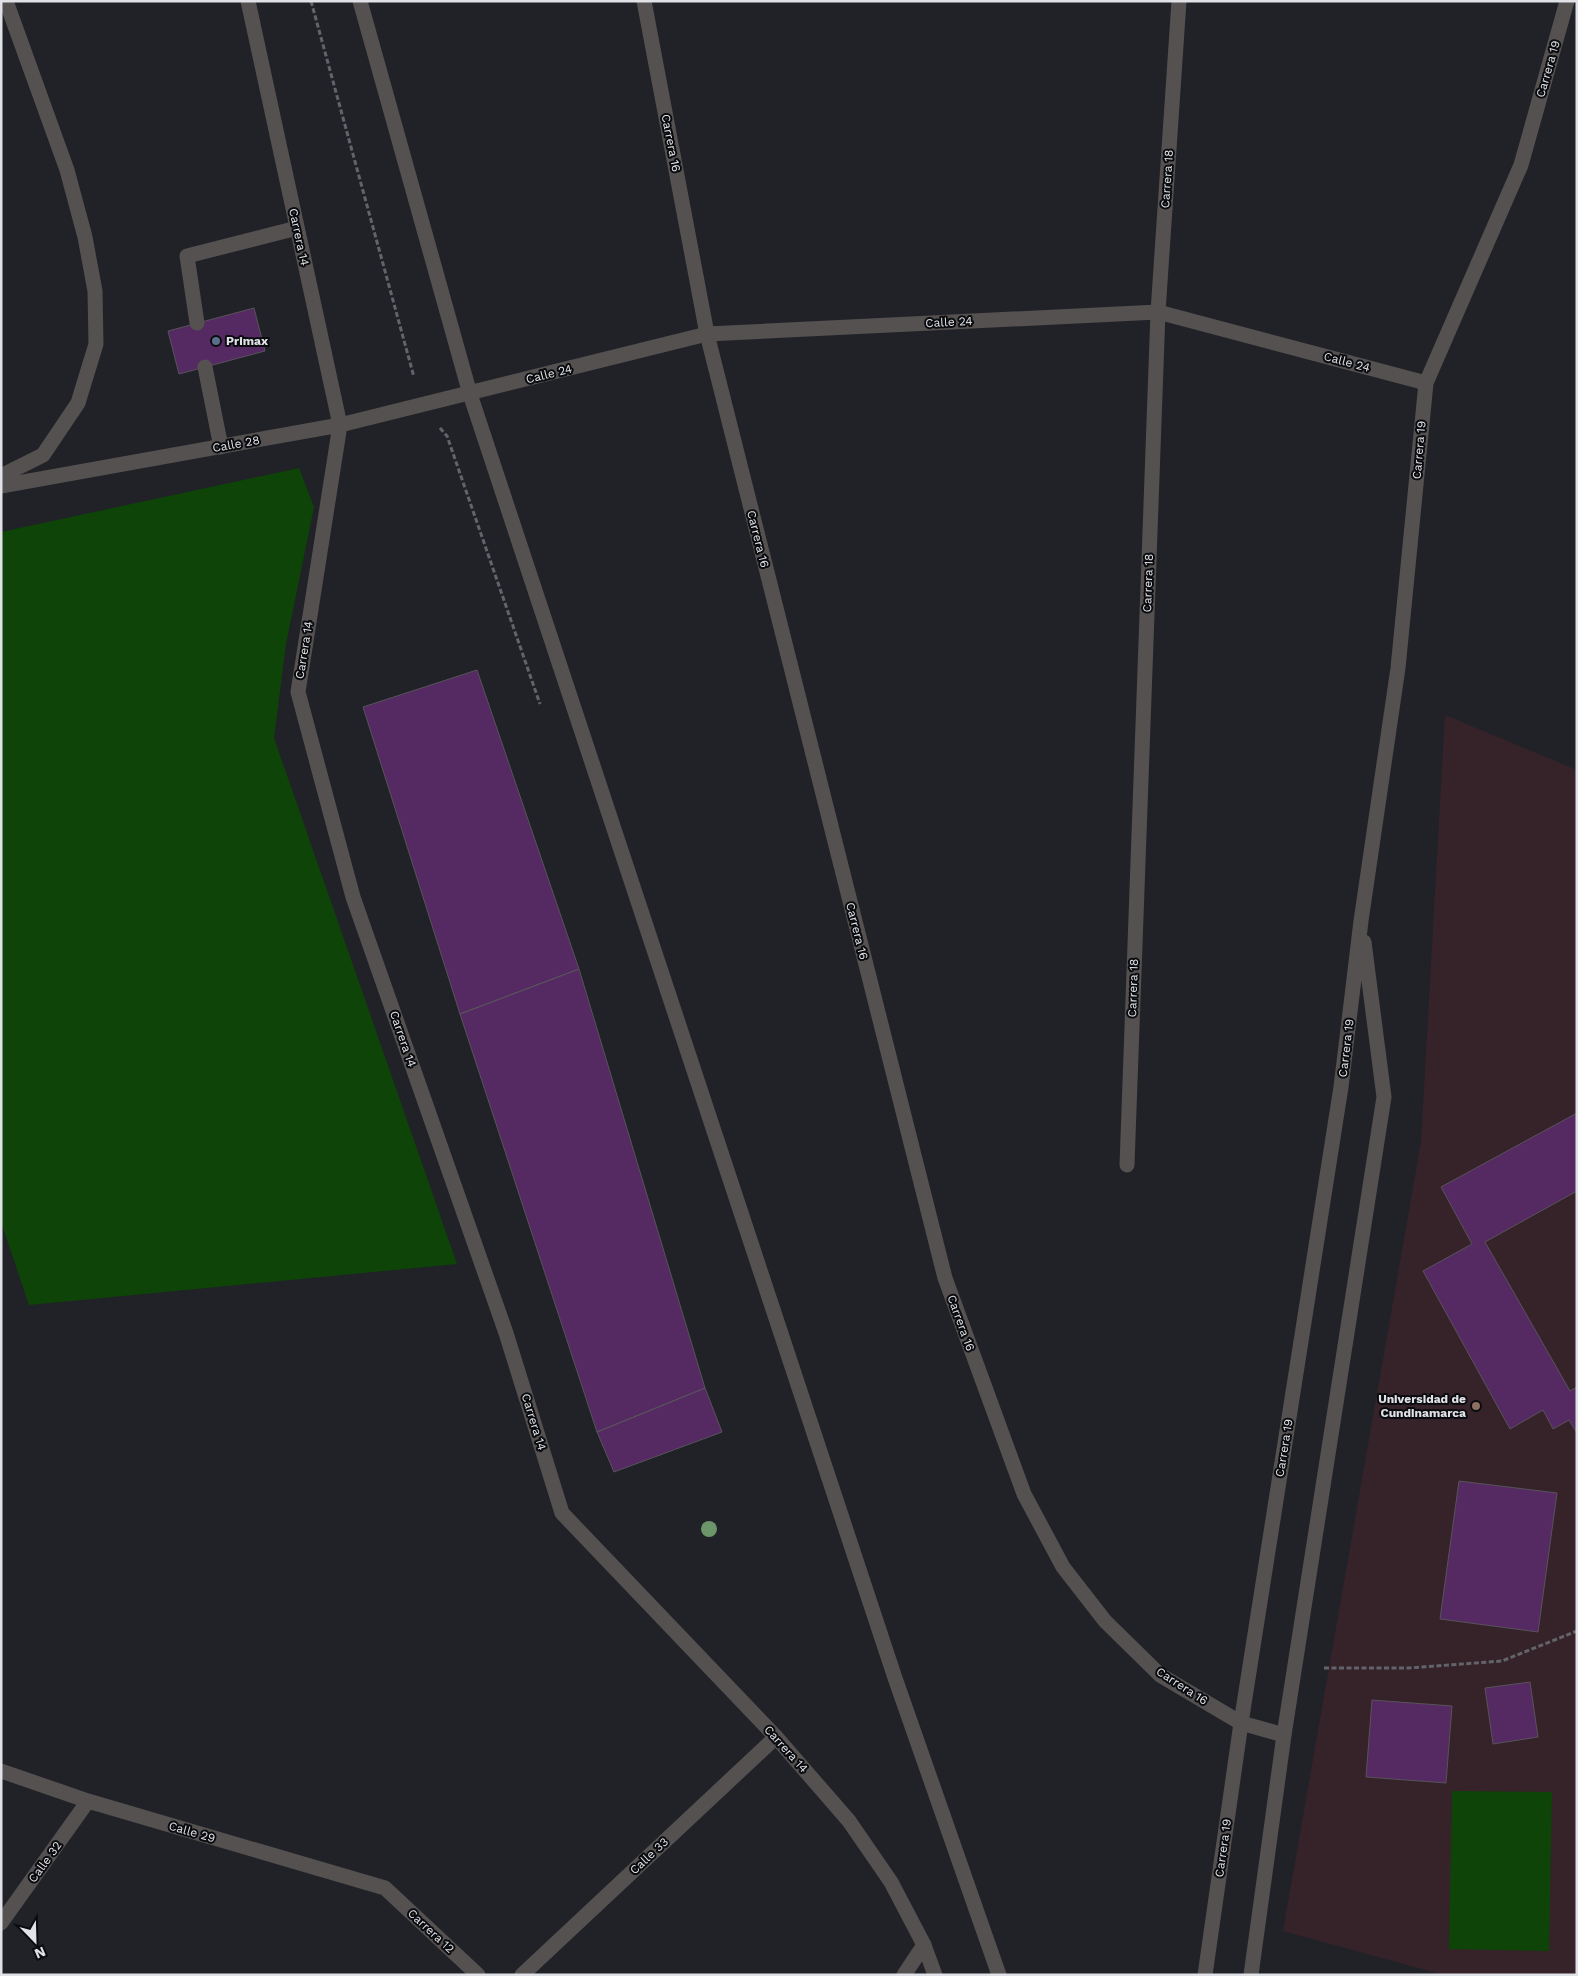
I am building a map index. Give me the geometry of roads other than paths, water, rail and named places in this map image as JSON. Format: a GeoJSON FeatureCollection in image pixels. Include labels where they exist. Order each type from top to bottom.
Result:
{"type":"FeatureCollection","features":[{"type":"Feature","properties":{"kind":"street"},"geometry":{"type":"LineString","coordinates":[[1,476],[43,455],[78,403],[96,344],[95,291],[85,237],[67,170],[6,1]]}},
{"type":"Feature","properties":{"kind":"street","name":"Carrera 14"},"geometry":{"type":"LineString","coordinates":[[248,1],[340,425],[298,692],[354,897],[506,1333],[562,1512],[776,1737],[850,1821],[891,1882],[924,1945],[935,1975]]}},
{"type":"Feature","properties":{"kind":"street"},"geometry":{"type":"LineString","coordinates":[[360,1],[470,394],[895,1678],[999,1975]]}},
{"type":"Feature","properties":{"kind":"street","name":"Carrera 16"},"geometry":{"type":"LineString","coordinates":[[644,1],[707,334],[945,1278],[1024,1494],[1063,1567],[1105,1621],[1160,1675],[1240,1723],[1284,1735]]}},
{"type":"Feature","properties":{"kind":"street","name":"Carrera 18"},"geometry":{"type":"LineString","coordinates":[[1127,1165],[1158,312],[1179,1]]}},
{"type":"Feature","properties":{"kind":"street","name":"Carrera 19"},"geometry":{"type":"LineString","coordinates":[[1205,1975],[1240,1723],[1341,1087],[1361,921],[1398,668],[1426,383],[1521,165],[1567,1]]}},
{"type":"Feature","properties":{"kind":"street"},"geometry":{"type":"LineString","coordinates":[[197,323],[187,256],[297,228]]}},
{"type":"Feature","properties":{"kind":"street","name":"Calle 24"},"geometry":{"type":"LineString","coordinates":[[470,394],[707,334],[1158,312],[1426,383]]}},
{"type":"Feature","properties":{"kind":"street"},"geometry":{"type":"LineString","coordinates":[[205,367],[221,447]]}},
{"type":"Feature","properties":{"kind":"street","name":"Calle 28"},"geometry":{"type":"LineString","coordinates":[[1,486],[340,425],[470,394]]}},
{"type":"Feature","properties":{"kind":"street","name":"Carrera 19"},"geometry":{"type":"LineString","coordinates":[[1251,1975],[1284,1735],[1384,1097],[1361,921]]}},
{"type":"Feature","properties":{"kind":"street","name":"Calle 33"},"geometry":{"type":"LineString","coordinates":[[522,1975],[776,1737]]}},
{"type":"Feature","properties":{"kind":"street","name":"Calle 29"},"geometry":{"type":"LineString","coordinates":[[1,1771],[88,1802],[385,1888]]}},
{"type":"Feature","properties":{"kind":"street","name":"Calle 32"},"geometry":{"type":"LineString","coordinates":[[1,1923],[88,1802]]}},
{"type":"Feature","properties":{"kind":"street","name":"Carrera 12"},"geometry":{"type":"LineString","coordinates":[[385,1888],[478,1975]]}},
{"type":"Feature","properties":{"kind":"street"},"geometry":{"type":"LineString","coordinates":[[904,1975],[924,1945]]}},
{"type":"Feature","properties":{"kind":"place","name":"Primax"},"geometry":{"type":"Point","coordinates":[216,341]}},
{"type":"Feature","properties":{"kind":"place","name":"Universidad de Cundinamarca"},"geometry":{"type":"Point","coordinates":[1476,1406]}}]}
